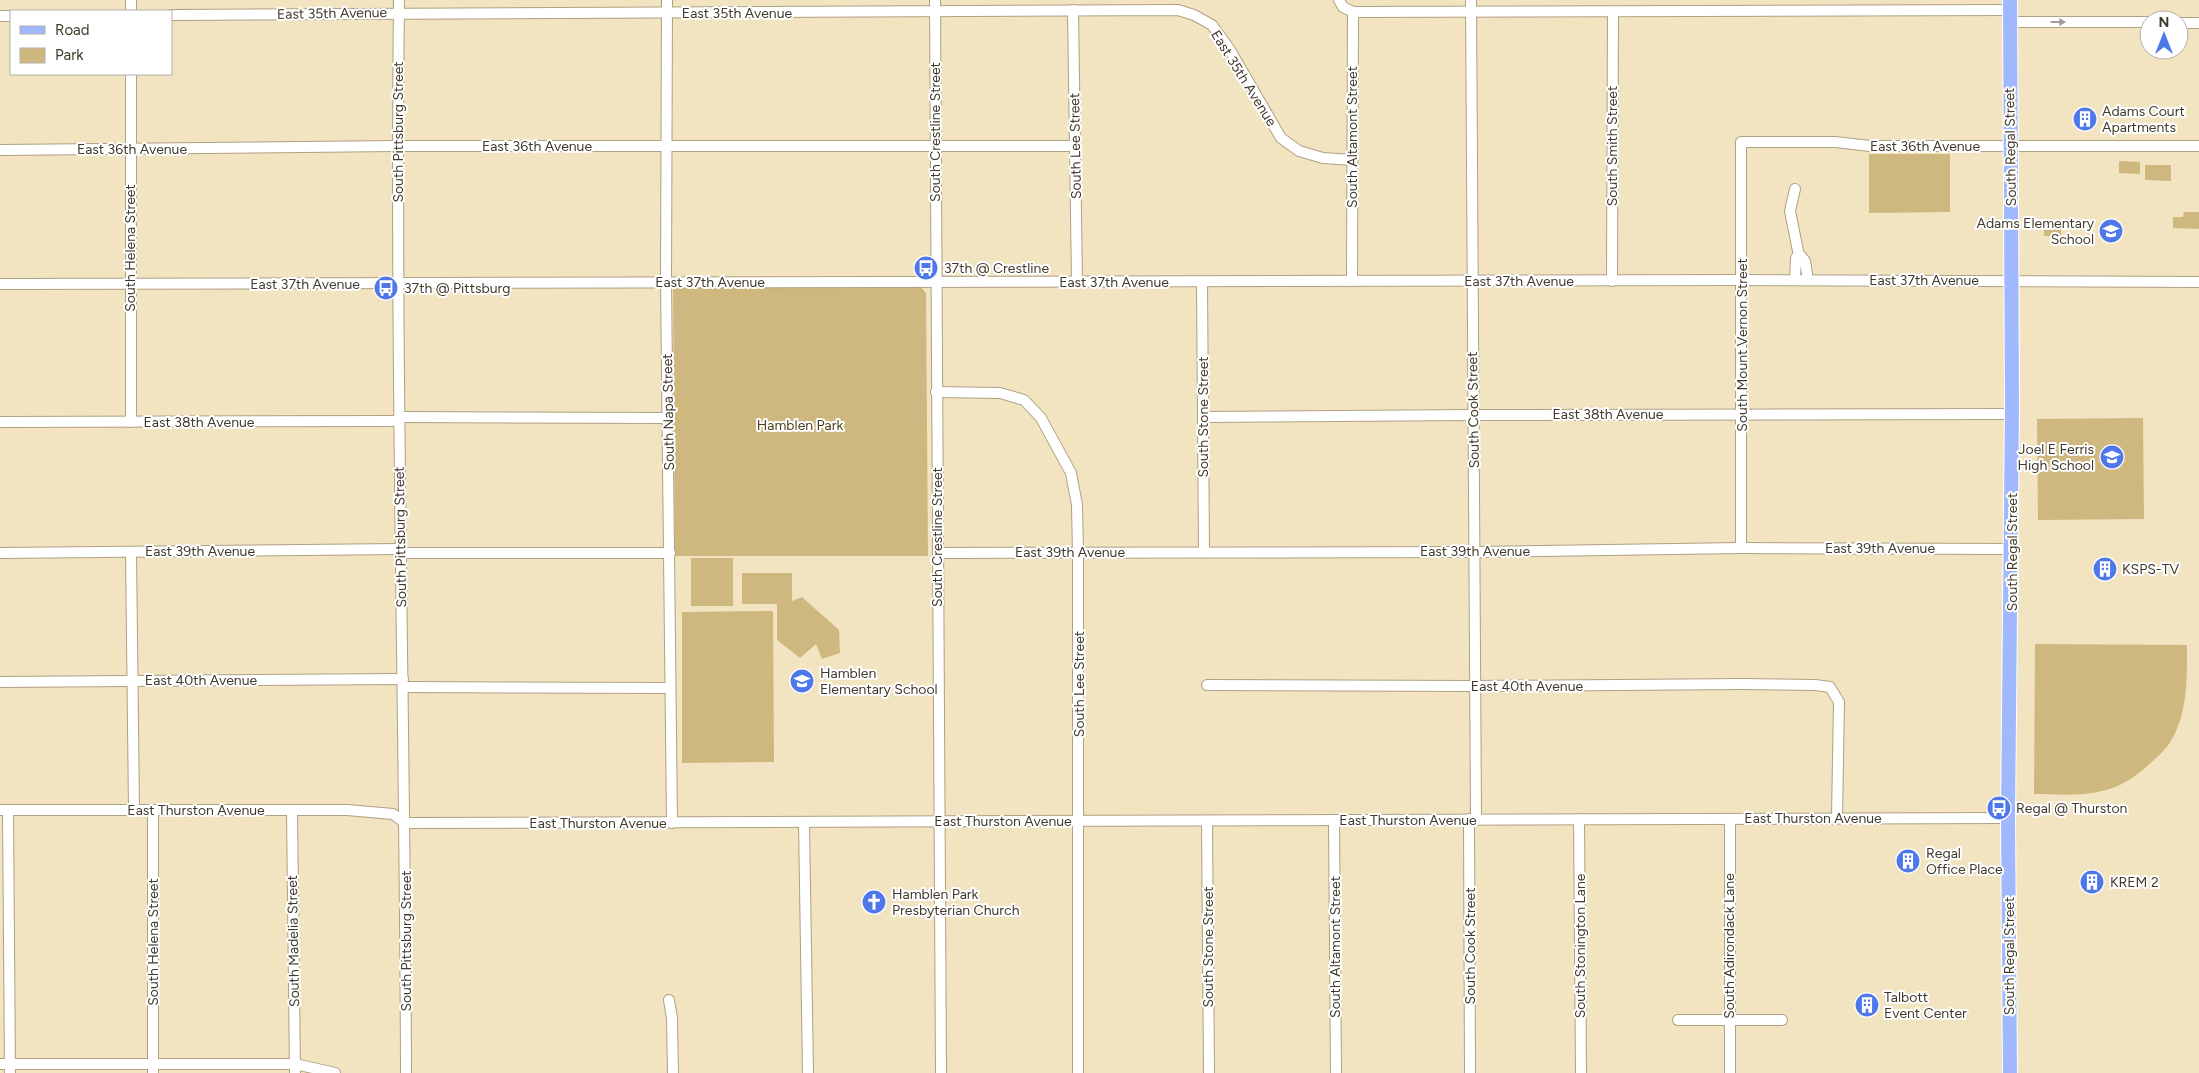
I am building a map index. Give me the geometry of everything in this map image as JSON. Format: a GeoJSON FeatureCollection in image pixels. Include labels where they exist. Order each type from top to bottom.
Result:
{"type":"FeatureCollection","features":[{"type":"Feature","properties":{"kind":"main road","name":"South Regal Street"},"geometry":{"type":"LineString","coordinates":[[2010,11],[2012,280],[2012,549],[2008,818],[2010,1073]]}},
{"type":"Feature","properties":{"kind":"street","name":"South Pittsburg Street"},"geometry":{"type":"LineString","coordinates":[[399,0],[397,284],[405,823],[406,1073]]}},
{"type":"Feature","properties":{"kind":"street","name":"South Napa Street"},"geometry":{"type":"LineString","coordinates":[[667,0],[666,282],[672,824]]}},
{"type":"Feature","properties":{"kind":"street","name":"South Crestline Street"},"geometry":{"type":"LineString","coordinates":[[934,0],[941,1073]]}},
{"type":"Feature","properties":{"kind":"street"},"geometry":{"type":"LineString","coordinates":[[1339,0],[1343,8],[1353,12],[1471,5],[1613,12],[2010,11],[2139,21]]}},
{"type":"Feature","properties":{"kind":"street","name":"South Cook Street"},"geometry":{"type":"LineString","coordinates":[[1470,1073],[1476,552],[1473,414],[1471,5]]}},
{"type":"Feature","properties":{"kind":"street","name":"South Lee Street"},"geometry":{"type":"LineString","coordinates":[[1073,10],[1076,282]]}},
{"type":"Feature","properties":{"kind":"street","name":"East 35th Avenue"},"geometry":{"type":"LineString","coordinates":[[172,15],[399,12],[667,13],[1178,10],[1200,18],[1212,25],[1230,50],[1281,138],[1299,150],[1323,158],[1352,160]]}},
{"type":"Feature","properties":{"kind":"street","name":"South Altamont Street"},"geometry":{"type":"LineString","coordinates":[[1352,281],[1353,12]]}},
{"type":"Feature","properties":{"kind":"street","name":"South Smith Street"},"geometry":{"type":"LineString","coordinates":[[1612,281],[1613,12]]}},
{"type":"Feature","properties":{"kind":"street","name":"South Helena Street"},"geometry":{"type":"LineString","coordinates":[[130,75],[129,284],[131,422]]}},
{"type":"Feature","properties":{"kind":"street","name":"East 36th Avenue"},"geometry":{"type":"LineString","coordinates":[[1741,142],[1834,142],[1870,146],[2199,146]]}},
{"type":"Feature","properties":{"kind":"street","name":"South Mount Vernon Street"},"geometry":{"type":"LineString","coordinates":[[1741,142],[1742,548]]}},
{"type":"Feature","properties":{"kind":"street","name":"East 36th Avenue"},"geometry":{"type":"LineString","coordinates":[[0,150],[397,146],[1075,146]]}},
{"type":"Feature","properties":{"kind":"street"},"geometry":{"type":"LineString","coordinates":[[1794,280],[1796,258],[1799,256],[1790,211],[1795,189]]}},
{"type":"Feature","properties":{"kind":"street"},"geometry":{"type":"LineString","coordinates":[[1799,256],[1804,258],[1808,280]]}},
{"type":"Feature","properties":{"kind":"street","name":"East 37th Avenue"},"geometry":{"type":"LineString","coordinates":[[0,284],[1742,280],[2199,282]]}},
{"type":"Feature","properties":{"kind":"street","name":"South Stone Street"},"geometry":{"type":"LineString","coordinates":[[1202,282],[1204,552]]}},
{"type":"Feature","properties":{"kind":"street","name":"South Lee Street"},"geometry":{"type":"LineString","coordinates":[[936,392],[1000,393],[1024,400],[1041,418],[1072,473],[1078,505],[1080,821],[1077,833],[1078,1073]]}},
{"type":"Feature","properties":{"kind":"street","name":"East 38th Avenue"},"geometry":{"type":"LineString","coordinates":[[1203,417],[1473,414],[2012,414]]}},
{"type":"Feature","properties":{"kind":"street","name":"East 38th Avenue"},"geometry":{"type":"LineString","coordinates":[[0,422],[667,418]]}},
{"type":"Feature","properties":{"kind":"street","name":"East 39th Avenue"},"geometry":{"type":"LineString","coordinates":[[938,553],[1476,552],[1742,548],[2012,549]]}},
{"type":"Feature","properties":{"kind":"street","name":"East 39th Avenue"},"geometry":{"type":"LineString","coordinates":[[0,552],[670,552]]}},
{"type":"Feature","properties":{"kind":"street"},"geometry":{"type":"LineString","coordinates":[[130,552],[134,810]]}},
{"type":"Feature","properties":{"kind":"street","name":"East 40th Avenue"},"geometry":{"type":"LineString","coordinates":[[0,682],[403,683],[670,688]]}},
{"type":"Feature","properties":{"kind":"street","name":"East 40th Avenue"},"geometry":{"type":"LineString","coordinates":[[1207,685],[1815,685],[1830,687],[1839,702],[1837,818]]}},
{"type":"Feature","properties":{"kind":"street"},"geometry":{"type":"LineString","coordinates":[[4,810],[7,1067],[295,1068],[336,1073]]}},
{"type":"Feature","properties":{"kind":"street","name":"East Thurston Avenue"},"geometry":{"type":"LineString","coordinates":[[4,810],[375,811],[393,814],[405,823],[672,824],[1206,820],[2008,818]]}},
{"type":"Feature","properties":{"kind":"street","name":"South Helena Street"},"geometry":{"type":"LineString","coordinates":[[152,810],[153,1068]]}},
{"type":"Feature","properties":{"kind":"street","name":"South Madelia Street"},"geometry":{"type":"LineString","coordinates":[[292,810],[295,1068]]}},
{"type":"Feature","properties":{"kind":"street","name":"South Stonington Lane"},"geometry":{"type":"LineString","coordinates":[[1579,819],[1580,1073]]}},
{"type":"Feature","properties":{"kind":"street","name":"South Adirondack Lane"},"geometry":{"type":"LineString","coordinates":[[1730,819],[1730,1073]]}},
{"type":"Feature","properties":{"kind":"street","name":"South Stone Street"},"geometry":{"type":"LineString","coordinates":[[1206,820],[1209,1073]]}},
{"type":"Feature","properties":{"kind":"street","name":"South Altamont Street"},"geometry":{"type":"LineString","coordinates":[[1334,820],[1336,1073]]}},
{"type":"Feature","properties":{"kind":"street"},"geometry":{"type":"LineString","coordinates":[[804,823],[808,1073]]}},
{"type":"Feature","properties":{"kind":"street"},"geometry":{"type":"LineString","coordinates":[[669,1000],[672,1018],[673,1073]]}},
{"type":"Feature","properties":{"kind":"street"},"geometry":{"type":"LineString","coordinates":[[1678,1020],[1782,1020]]}},
{"type":"Feature","properties":{"kind":"green space"},"geometry":{"type":"Polygon","coordinates":[[[1869,154],[1950,154],[1950,212],[1869,213],[1869,154]]]}},
{"type":"Feature","properties":{"kind":"green space"},"geometry":{"type":"Polygon","coordinates":[[[2119,161],[2140,162],[2140,174],[2119,173],[2119,161]]]}},
{"type":"Feature","properties":{"kind":"green space"},"geometry":{"type":"Polygon","coordinates":[[[2145,165],[2171,165],[2171,181],[2145,180],[2145,165]]]}},
{"type":"Feature","properties":{"kind":"green space"},"geometry":{"type":"Polygon","coordinates":[[[2184,212],[2199,212],[2199,229],[2173,228],[2173,217],[2183,217],[2184,212]]]}},
{"type":"Feature","properties":{"kind":"green space"},"geometry":{"type":"Polygon","coordinates":[[[2044,226],[2061,226],[2061,236],[2044,236],[2044,226]]]}},
{"type":"Feature","properties":{"kind":"green space","name":"Hamblen Park"},"geometry":{"type":"Polygon","coordinates":[[[920,286],[926,293],[928,556],[675,556],[673,289],[675,287],[920,286]]]}},
{"type":"Feature","properties":{"kind":"green space"},"geometry":{"type":"Polygon","coordinates":[[[2143,418],[2144,519],[2038,520],[2037,419],[2143,418]]]}},
{"type":"Feature","properties":{"kind":"green space"},"geometry":{"type":"Polygon","coordinates":[[[691,558],[733,558],[733,606],[691,606],[691,558]]]}},
{"type":"Feature","properties":{"kind":"green space"},"geometry":{"type":"Polygon","coordinates":[[[742,573],[792,573],[792,601],[802,597],[839,630],[840,653],[822,659],[816,644],[800,658],[777,640],[777,604],[742,604],[742,573]]]}},
{"type":"Feature","properties":{"kind":"green space"},"geometry":{"type":"Polygon","coordinates":[[[773,611],[774,762],[682,763],[682,612],[773,611]]]}},
{"type":"Feature","properties":{"kind":"green space"},"geometry":{"type":"Polygon","coordinates":[[[2035,644],[2187,645],[2184,705],[2177,728],[2167,746],[2140,772],[2128,781],[2114,787],[2100,792],[2085,794],[2034,794],[2035,644]]]}},
{"type":"Feature","properties":{"kind":"place","name":"Adams Court Apartments"},"geometry":{"type":"Point","coordinates":[2085,119]}},
{"type":"Feature","properties":{"kind":"place","name":"Adams Elementary School"},"geometry":{"type":"Point","coordinates":[2111,231]}},
{"type":"Feature","properties":{"kind":"place","name":"37th @ Crestline"},"geometry":{"type":"Point","coordinates":[926,268]}},
{"type":"Feature","properties":{"kind":"place","name":"37th @ Pittsburg"},"geometry":{"type":"Point","coordinates":[386,288]}},
{"type":"Feature","properties":{"kind":"place","name":"Joel E Ferris High School"},"geometry":{"type":"Point","coordinates":[2112,457]}},
{"type":"Feature","properties":{"kind":"place","name":"KSPS-TV"},"geometry":{"type":"Point","coordinates":[2105,569]}},
{"type":"Feature","properties":{"kind":"place","name":"Hamblen Elementary School"},"geometry":{"type":"Point","coordinates":[802,681]}},
{"type":"Feature","properties":{"kind":"place","name":"Regal @ Thurston"},"geometry":{"type":"Point","coordinates":[1999,808]}},
{"type":"Feature","properties":{"kind":"place","name":"Regal Office Place"},"geometry":{"type":"Point","coordinates":[1908,861]}},
{"type":"Feature","properties":{"kind":"place","name":"KREM 2"},"geometry":{"type":"Point","coordinates":[2092,882]}},
{"type":"Feature","properties":{"kind":"place","name":"Hamblen Park Presbyterian Church"},"geometry":{"type":"Point","coordinates":[874,902]}},
{"type":"Feature","properties":{"kind":"place","name":"Talbott Event Center"},"geometry":{"type":"Point","coordinates":[1867,1005]}}]}
